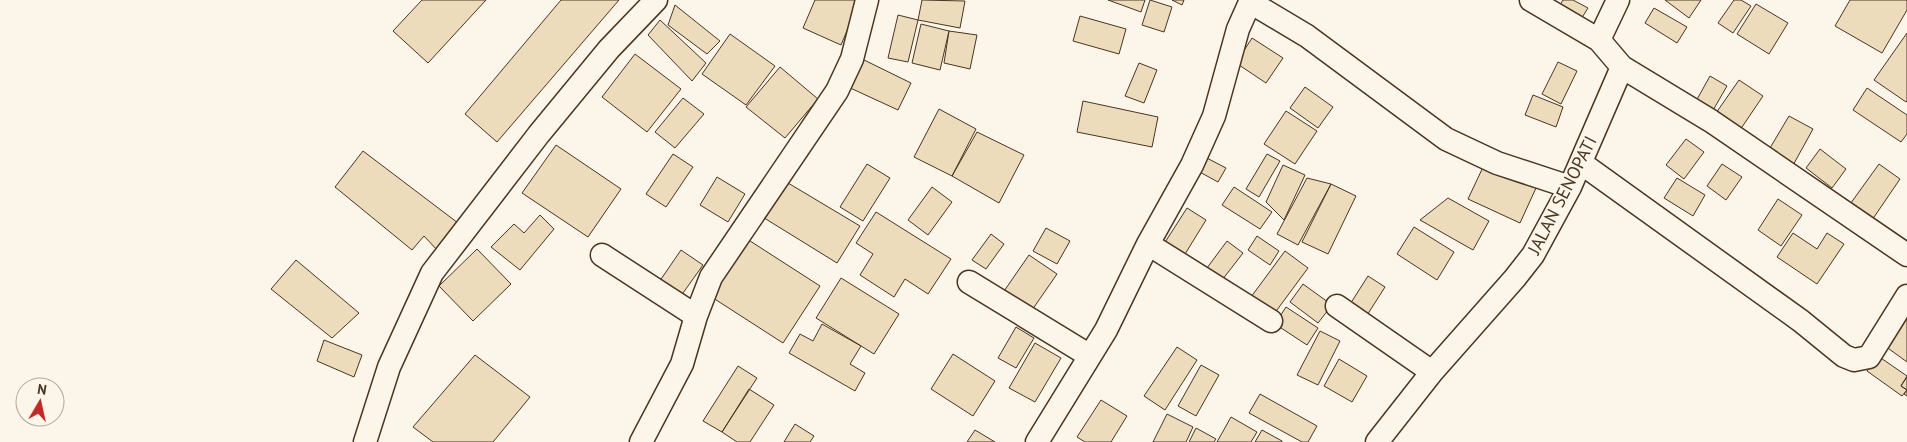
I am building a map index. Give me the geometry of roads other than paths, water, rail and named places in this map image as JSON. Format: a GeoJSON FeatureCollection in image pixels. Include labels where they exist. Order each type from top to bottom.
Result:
{"type":"FeatureCollection","features":[{"type":"Feature","properties":{"kind":"street"},"geometry":{"type":"LineString","coordinates":[[365,442],[389,366],[432,273],[539,134],[609,49],[656,0]]}},
{"type":"Feature","properties":{"kind":"street"},"geometry":{"type":"LineString","coordinates":[[641,442],[682,364],[696,316],[712,278],[837,91],[852,59],[866,0]]}},
{"type":"Feature","properties":{"kind":"street"},"geometry":{"type":"LineString","coordinates":[[1531,0],[1600,40],[1622,67],[1711,121],[1907,255]]}},
{"type":"Feature","properties":{"kind":"street"},"geometry":{"type":"LineString","coordinates":[[1600,40],[1618,0]]}},
{"type":"Feature","properties":{"kind":"street"},"geometry":{"type":"LineString","coordinates":[[1045,439],[1106,330],[1148,244],[1192,164],[1214,116],[1238,29],[1251,1],[1307,36],[1446,139],[1497,163],[1570,186]]}},
{"type":"Feature","properties":{"kind":"street","name":"JALAN SENOPATI"},"geometry":{"type":"LineString","coordinates":[[1376,442],[1432,372],[1521,270],[1552,223],[1581,163],[1622,67]]}},
{"type":"Feature","properties":{"kind":"street"},"geometry":{"type":"LineString","coordinates":[[1581,163],[1801,321],[1844,356],[1854,360],[1869,357],[1907,296]]}},
{"type":"Feature","properties":{"kind":"street"},"geometry":{"type":"LineString","coordinates":[[1148,244],[1271,322]]}},
{"type":"Feature","properties":{"kind":"street"},"geometry":{"type":"LineString","coordinates":[[602,255],[696,316]]}},
{"type":"Feature","properties":{"kind":"street"},"geometry":{"type":"LineString","coordinates":[[969,282],[1090,356]]}},
{"type":"Feature","properties":{"kind":"street"},"geometry":{"type":"LineString","coordinates":[[1337,306],[1432,372]]}}]}
